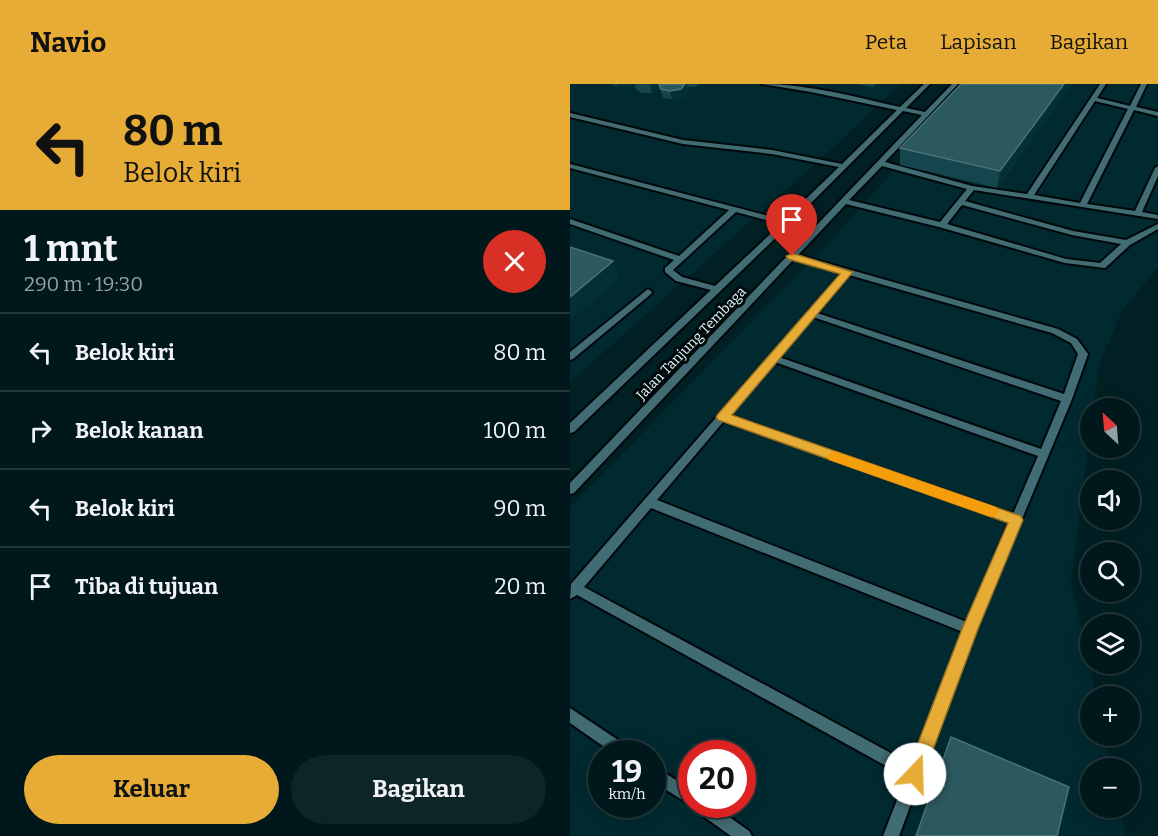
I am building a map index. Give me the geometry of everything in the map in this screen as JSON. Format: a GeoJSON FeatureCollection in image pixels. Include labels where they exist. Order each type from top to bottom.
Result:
{"type":"FeatureCollection","features":[{"type":"Feature","properties":{"kind":"lane"},"geometry":{"type":"LineString","coordinates":[[765,84],[811,90],[926,114]]}},
{"type":"Feature","properties":{"kind":"lane","name":"Jalan Tanjung Tembaga"},"geometry":{"type":"LineString","coordinates":[[570,429],[786,223],[927,84]]}},
{"type":"Feature","properties":{"kind":"lane","name":"Jalan Tanjung Tembaga"},"geometry":{"type":"LineString","coordinates":[[570,490],[955,84]]}},
{"type":"Feature","properties":{"kind":"lane"},"geometry":{"type":"LineString","coordinates":[[1030,196],[1103,84]]}},
{"type":"Feature","properties":{"kind":"lane"},"geometry":{"type":"LineString","coordinates":[[1083,205],[1144,84]]}},
{"type":"Feature","properties":{"kind":"lane"},"geometry":{"type":"LineString","coordinates":[[1093,99],[1158,114]]}},
{"type":"Feature","properties":{"kind":"lane"},"geometry":{"type":"LineString","coordinates":[[570,115],[683,142],[772,152],[844,166]]}},
{"type":"Feature","properties":{"kind":"lane"},"geometry":{"type":"LineString","coordinates":[[880,163],[916,170],[972,188],[1158,217]]}},
{"type":"Feature","properties":{"kind":"lane"},"geometry":{"type":"LineString","coordinates":[[570,166],[786,223]]}},
{"type":"Feature","properties":{"kind":"lane"},"geometry":{"type":"LineString","coordinates":[[1138,214],[1158,168]]}},
{"type":"Feature","properties":{"kind":"lane"},"geometry":{"type":"LineString","coordinates":[[942,225],[972,188]]}},
{"type":"Feature","properties":{"kind":"lane"},"geometry":{"type":"LineString","coordinates":[[844,201],[942,225],[1065,261],[1092,266],[1102,266],[1127,243],[1158,226]]}},
{"type":"Feature","properties":{"kind":"lane"},"geometry":{"type":"LineString","coordinates":[[960,202],[1072,233],[1127,243]]}},
{"type":"Feature","properties":{"kind":"lane"},"geometry":{"type":"LineString","coordinates":[[717,289],[679,279],[668,270],[735,209]]}},
{"type":"Feature","properties":{"kind":"lane"},"geometry":{"type":"LineString","coordinates":[[570,221],[680,259]]}},
{"type":"Feature","properties":{"kind":"lane"},"geometry":{"type":"LineString","coordinates":[[792,256],[1055,331],[1074,341],[1083,354],[1067,399],[970,629],[891,836]]}},
{"type":"Feature","properties":{"kind":"lane"},"geometry":{"type":"LineString","coordinates":[[847,272],[573,591],[915,774]]}},
{"type":"Feature","properties":{"kind":"lane"},"geometry":{"type":"LineString","coordinates":[[570,357],[648,292]]}},
{"type":"Feature","properties":{"kind":"lane"},"geometry":{"type":"LineString","coordinates":[[812,314],[1067,399]]}},
{"type":"Feature","properties":{"kind":"lane"},"geometry":{"type":"LineString","coordinates":[[773,358],[1044,454]]}},
{"type":"Feature","properties":{"kind":"lane"},"geometry":{"type":"LineString","coordinates":[[723,417],[1016,520]]}},
{"type":"Feature","properties":{"kind":"lane"},"geometry":{"type":"LineString","coordinates":[[649,502],[970,629]]}},
{"type":"Feature","properties":{"kind":"lane"},"geometry":{"type":"LineString","coordinates":[[570,715],[606,740]]}},
{"type":"Feature","properties":{"kind":"lane"},"geometry":{"type":"LineString","coordinates":[[718,818],[744,836]]}},
{"type":"Feature","properties":{"kind":"shaded area"},"geometry":{"type":"Polygon","coordinates":[[[570,84],[900,84],[834,147],[570,382],[570,84]]]}},
{"type":"Feature","properties":{"kind":"shaded area"},"geometry":{"type":"Polygon","coordinates":[[[971,84],[1158,84],[1158,267],[1122,311],[1099,365],[1094,398],[1080,398],[1080,458],[1086,458],[1085,470],[1080,470],[1080,509],[1071,581],[1080,622],[1080,674],[1091,674],[1094,686],[1080,686],[1080,746],[1106,746],[1109,758],[1080,758],[1080,818],[1122,818],[1126,836],[570,836],[570,507],[839,232],[971,84]]]}},
{"type":"Feature","properties":{"kind":"building"},"geometry":{"type":"Polygon","coordinates":[[[659,84],[685,84],[681,89],[670,91],[661,89],[659,84]]]}},
{"type":"Feature","properties":{"kind":"building"},"geometry":{"type":"Polygon","coordinates":[[[961,84],[1064,84],[1000,171],[900,148],[961,84]]]}},
{"type":"Feature","properties":{"kind":"building"},"geometry":{"type":"Polygon","coordinates":[[[570,247],[613,261],[570,297],[570,247]]]}},
{"type":"Feature","properties":{"kind":"building"},"geometry":{"type":"Polygon","coordinates":[[[951,737],[1069,787],[1057,836],[916,836],[951,737]]]}},
{"type":"Feature","properties":{"kind":"slow traffic"},"geometry":{"type":"LineString","coordinates":[[834,456],[991,511]]}},
{"type":"Feature","properties":{"kind":"route"},"geometry":{"type":"LineString","coordinates":[[792,256],[847,272],[723,417],[1016,520],[970,629],[915,774]]}}]}
